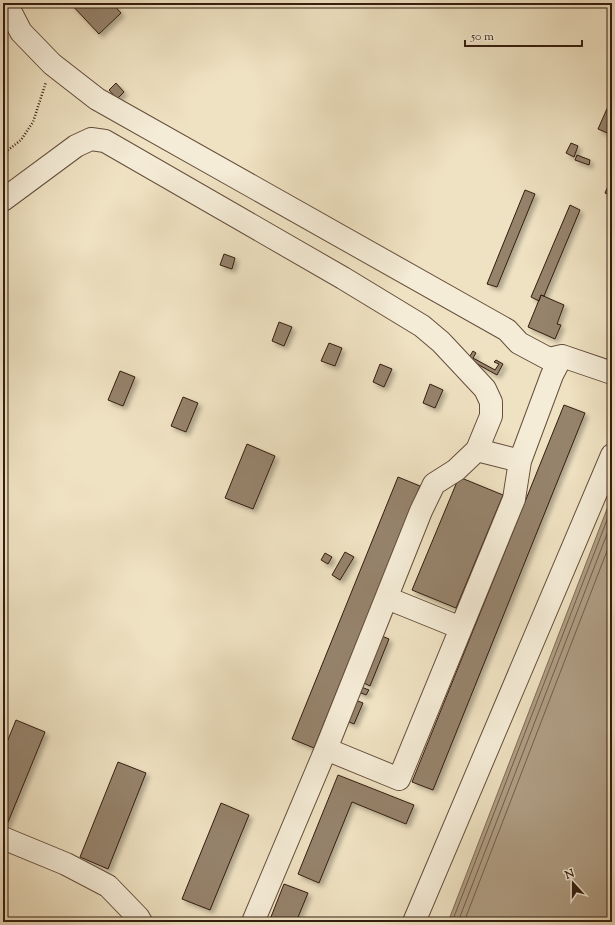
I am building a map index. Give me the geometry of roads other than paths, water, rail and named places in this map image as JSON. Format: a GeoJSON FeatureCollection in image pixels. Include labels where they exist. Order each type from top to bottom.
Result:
{"type":"FeatureCollection","features":[{"type":"Feature","properties":{"kind":"lane"},"geometry":{"type":"LineString","coordinates":[[6,3],[21,32],[52,64],[97,98],[507,330],[523,332],[554,345],[562,356],[612,373]]}},
{"type":"Feature","properties":{"kind":"lane"},"geometry":{"type":"LineString","coordinates":[[3,200],[76,146],[91,138],[105,141],[343,278],[422,326],[436,338],[485,389],[491,402],[491,416],[477,450],[456,470],[434,484],[421,511],[326,749],[253,922]]}},
{"type":"Feature","properties":{"kind":"lane"},"geometry":{"type":"LineString","coordinates":[[326,749],[399,779],[514,499],[520,461],[552,375],[562,356]]}},
{"type":"Feature","properties":{"kind":"lane"},"geometry":{"type":"LineString","coordinates":[[477,450],[520,461]]}},
{"type":"Feature","properties":{"kind":"lane"},"geometry":{"type":"LineString","coordinates":[[414,922],[612,455]]}},
{"type":"Feature","properties":{"kind":"lane"},"geometry":{"type":"LineString","coordinates":[[387,598],[461,628]]}},
{"type":"Feature","properties":{"kind":"lane"},"geometry":{"type":"LineString","coordinates":[[3,838],[66,864],[108,886],[141,922]]}},
{"type":"Feature","properties":{"kind":"water"},"geometry":{"type":"Polygon","coordinates":[[[612,496],[612,922],[448,922],[612,496]]]}}]}
